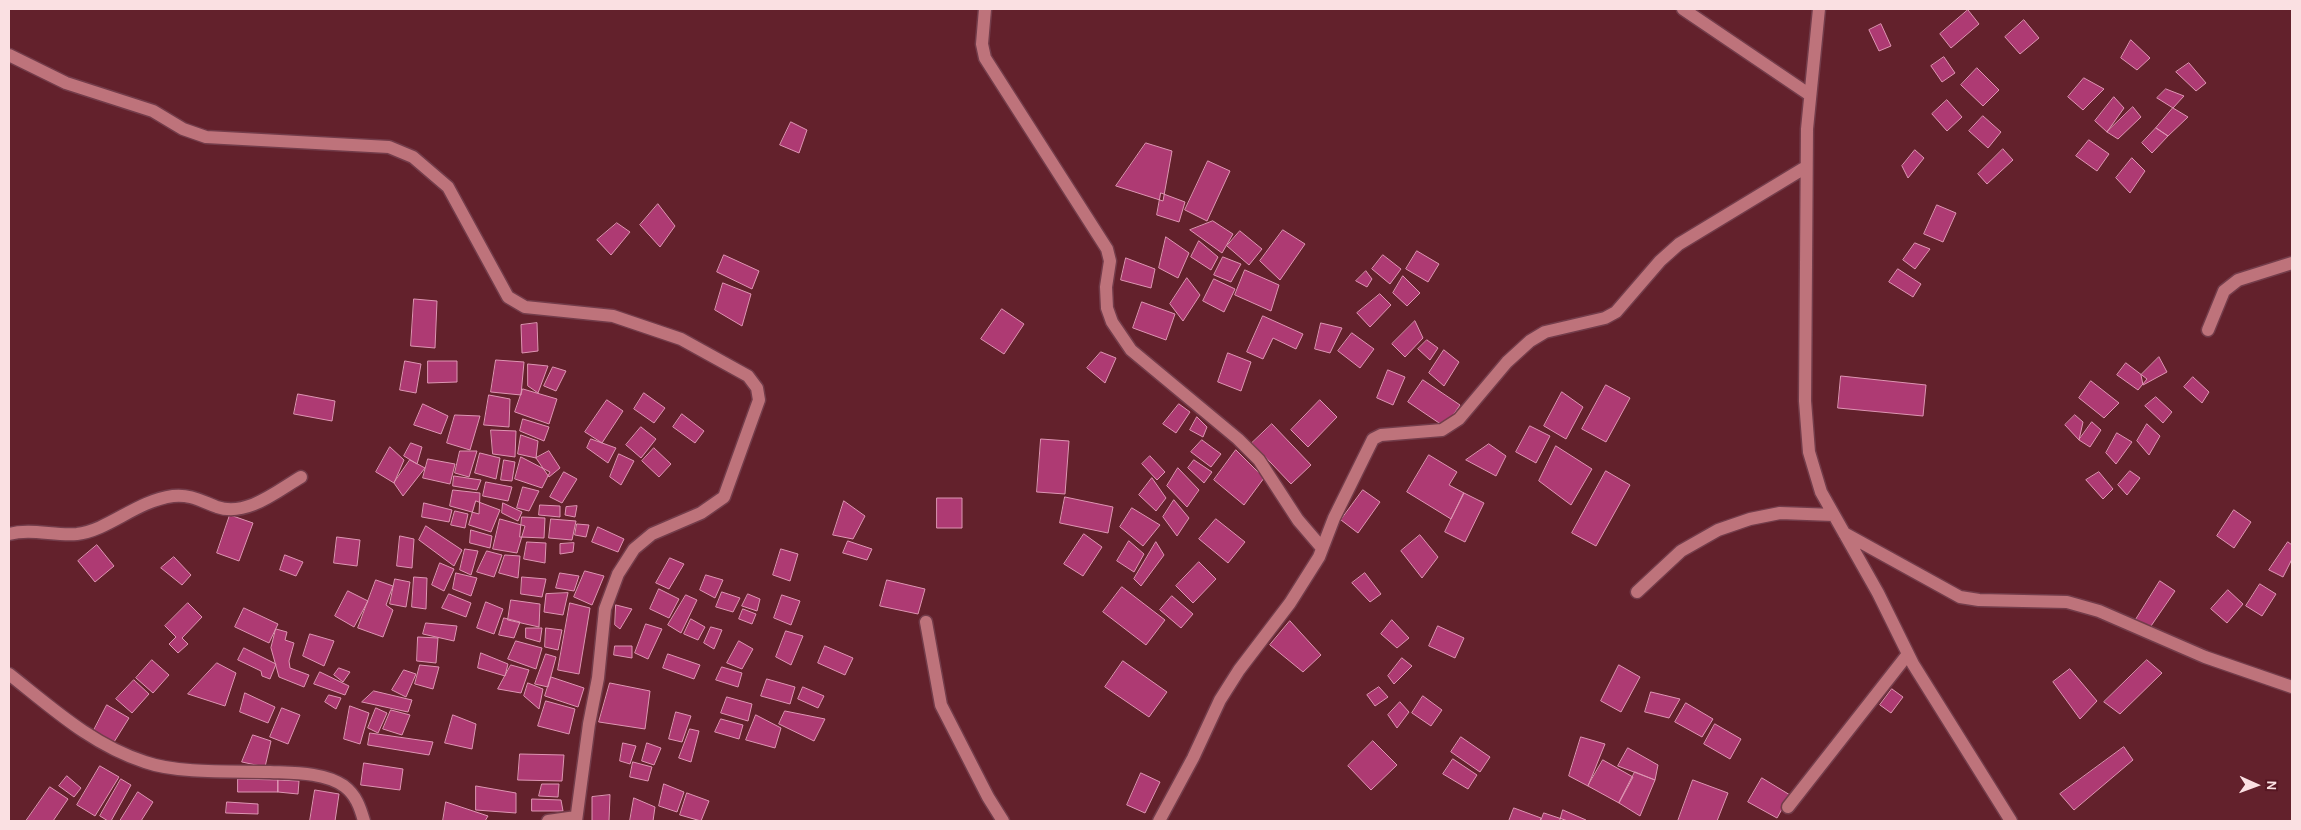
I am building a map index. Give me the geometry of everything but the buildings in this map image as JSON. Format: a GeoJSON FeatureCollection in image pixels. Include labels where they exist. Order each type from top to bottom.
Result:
{"type":"FeatureCollection","features":[{"type":"Feature","properties":{"kind":"street"},"geometry":{"type":"LineString","coordinates":[[985,9],[982,44],[985,58],[1107,249],[1110,261],[1106,286],[1107,308],[1112,322],[1131,350],[1238,439],[1260,460],[1298,520],[1322,548]]}},
{"type":"Feature","properties":{"kind":"street"},"geometry":{"type":"LineString","coordinates":[[1683,9],[1810,95]]}},
{"type":"Feature","properties":{"kind":"street"},"geometry":{"type":"LineString","coordinates":[[1819,9],[1810,95],[1806,166],[1805,401],[1808,443],[1821,492],[1878,593],[1908,654],[2011,821]]}},
{"type":"Feature","properties":{"kind":"street"},"geometry":{"type":"LineString","coordinates":[[9,55],[66,83],[153,111],[183,129],[206,137],[389,147],[414,157],[448,187],[508,297],[525,307],[613,316],[681,338],[748,376],[757,388],[760,400],[724,498],[701,513],[652,534],[634,549],[618,574],[605,609],[598,678],[576,819],[548,821]]}},
{"type":"Feature","properties":{"kind":"street"},"geometry":{"type":"LineString","coordinates":[[1159,821],[1193,758],[1220,700],[1238,670],[1290,603],[1322,548],[1334,518],[1373,439],[1381,435],[1442,430],[1450,427],[1507,362],[1530,341],[1545,332],[1605,318],[1616,312],[1660,262],[1679,244],[1806,166]]}},
{"type":"Feature","properties":{"kind":"street"},"geometry":{"type":"LineString","coordinates":[[2208,330],[2224,292],[2238,280],[2292,263]]}},
{"type":"Feature","properties":{"kind":"street"},"geometry":{"type":"LineString","coordinates":[[9,534],[21,531],[78,534],[95,529],[156,499],[176,496],[191,496],[218,508],[235,508],[256,504],[301,477]]}},
{"type":"Feature","properties":{"kind":"street"},"geometry":{"type":"LineString","coordinates":[[1637,592],[1681,551],[1718,530],[1750,519],[1780,513],[1834,515]]}},
{"type":"Feature","properties":{"kind":"street"},"geometry":{"type":"LineString","coordinates":[[1844,533],[1960,597],[1979,600],[2067,602],[2075,604],[2099,611],[2205,657],[2292,687]]}},
{"type":"Feature","properties":{"kind":"street"},"geometry":{"type":"LineString","coordinates":[[926,622],[935,681],[941,705],[983,789],[1003,821]]}},
{"type":"Feature","properties":{"kind":"street"},"geometry":{"type":"LineString","coordinates":[[1788,807],[1908,654]]}},
{"type":"Feature","properties":{"kind":"street"},"geometry":{"type":"LineString","coordinates":[[9,674],[86,735],[115,752],[148,763],[198,770],[300,773],[330,779],[343,785],[356,797],[365,821]]}}]}
